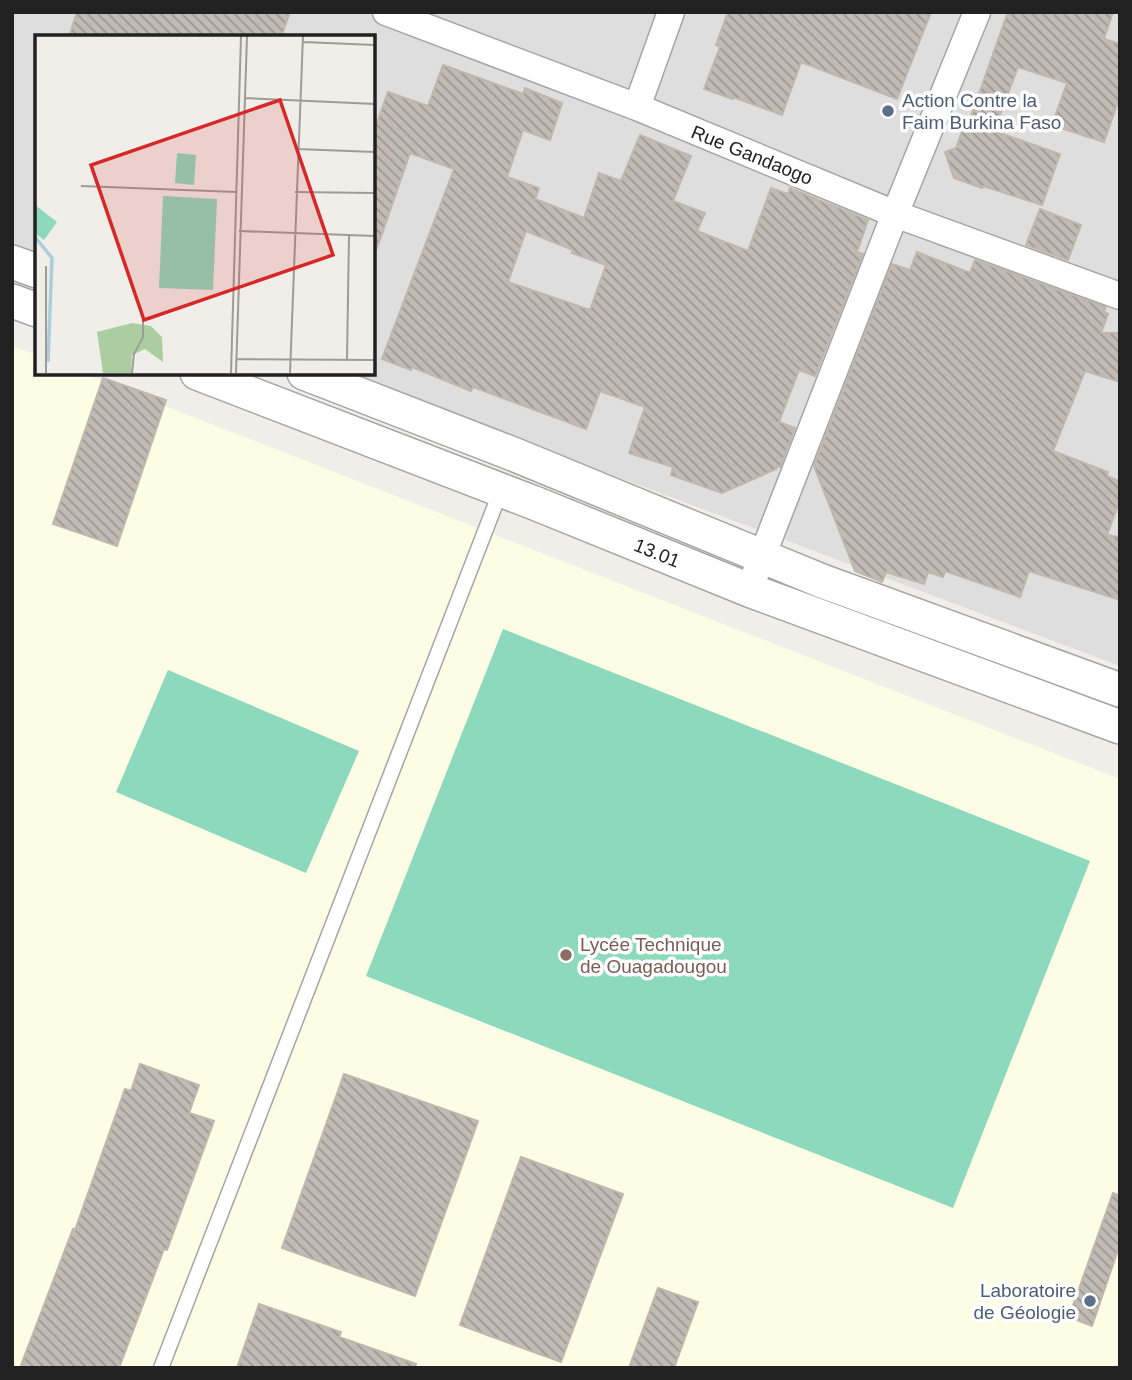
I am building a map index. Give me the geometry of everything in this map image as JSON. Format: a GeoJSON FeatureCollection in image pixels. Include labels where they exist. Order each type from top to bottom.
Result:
{"type":"FeatureCollection","features":[{"type":"Feature","properties":{"kind":"street","name":"Rue Gandaogo"},"geometry":{"type":"LineString","coordinates":[[386,12],[637,107],[895,214],[1120,296]]}},
{"type":"Feature","properties":{"kind":"street"},"geometry":{"type":"LineString","coordinates":[[637,107],[671,12]]}},
{"type":"Feature","properties":{"kind":"street"},"geometry":{"type":"LineString","coordinates":[[749,590],[895,214],[977,12]]}},
{"type":"Feature","properties":{"kind":"street"},"geometry":{"type":"LineString","coordinates":[[12,262],[35,270]]}},
{"type":"Feature","properties":{"kind":"street"},"geometry":{"type":"LineString","coordinates":[[12,301],[35,309]]}},
{"type":"Feature","properties":{"kind":"street","name":"13.01"},"geometry":{"type":"LineString","coordinates":[[200,374],[501,490],[749,590],[1120,727]]}},
{"type":"Feature","properties":{"kind":"street","name":"13.01"},"geometry":{"type":"LineString","coordinates":[[307,374],[513,454],[822,581],[1120,690]]}},
{"type":"Feature","properties":{"kind":"lane"},"geometry":{"type":"LineString","coordinates":[[161,1368],[501,490]]}},
{"type":"Feature","properties":{"kind":"shaded area"},"geometry":{"type":"Polygon","coordinates":[[[12,12],[1120,12],[1120,666],[344,374],[374,374],[374,35],[35,35],[35,257],[12,249],[12,12]]]}},
{"type":"Feature","properties":{"kind":"shaded area","name":"Lycée Technique de Ouagadougou"},"geometry":{"type":"Polygon","coordinates":[[[12,346],[35,354],[35,374],[84,374],[1120,779],[1120,1368],[12,1368],[12,346]]]}},
{"type":"Feature","properties":{"kind":"green space"},"geometry":{"type":"Polygon","coordinates":[[[503,629],[1090,861],[953,1208],[366,976],[503,629]]]}},
{"type":"Feature","properties":{"kind":"green space"},"geometry":{"type":"Polygon","coordinates":[[[168,670],[359,751],[306,873],[116,792],[168,670]]]}},
{"type":"Feature","properties":{"kind":"building"},"geometry":{"type":"Polygon","coordinates":[[[77,12],[290,12],[282,35],[70,35],[77,12]]]}},
{"type":"Feature","properties":{"kind":"building"},"geometry":{"type":"Polygon","coordinates":[[[728,12],[931,12],[897,99],[801,62],[782,115],[704,89],[720,47],[716,45],[728,12]]]}},
{"type":"Feature","properties":{"kind":"building"},"geometry":{"type":"Polygon","coordinates":[[[1008,12],[1113,12],[1104,39],[1120,44],[1120,96],[1104,142],[1052,125],[1067,83],[1018,67],[994,131],[1060,154],[1042,205],[954,178],[945,152],[956,148],[967,118],[970,119],[1008,12]]]}},
{"type":"Feature","properties":{"kind":"building"},"geometry":{"type":"Polygon","coordinates":[[[443,65],[523,94],[525,88],[562,103],[550,140],[523,130],[507,177],[539,188],[535,199],[584,218],[599,173],[621,181],[640,135],[691,156],[673,201],[705,213],[697,231],[748,251],[771,188],[788,194],[790,188],[868,220],[857,252],[863,254],[815,376],[799,370],[779,422],[795,428],[780,467],[777,466],[776,469],[722,493],[671,475],[673,467],[629,453],[645,407],[600,391],[586,429],[473,387],[471,391],[412,367],[411,370],[382,359],[454,169],[410,153],[377,248],[374,247],[374,131],[388,92],[428,106],[443,65]],[[526,231],[508,282],[590,310],[606,265],[572,253],[573,250],[526,231]]]}},
{"type":"Feature","properties":{"kind":"building"},"geometry":{"type":"Polygon","coordinates":[[[1040,209],[1081,225],[1068,260],[1026,245],[1040,209]]]}},
{"type":"Feature","properties":{"kind":"building"},"geometry":{"type":"Polygon","coordinates":[[[917,252],[970,273],[975,260],[1106,307],[1104,312],[1108,314],[1101,333],[1120,333],[1120,382],[1085,371],[1053,451],[1108,472],[1107,476],[1120,482],[1120,500],[1107,535],[1120,537],[1120,600],[1029,571],[1020,597],[945,571],[943,577],[928,572],[924,584],[886,572],[882,582],[855,571],[814,466],[892,264],[910,270],[917,252]]]}},
{"type":"Feature","properties":{"kind":"building"},"geometry":{"type":"Polygon","coordinates":[[[103,378],[166,400],[117,546],[53,524],[103,378]]]}},
{"type":"Feature","properties":{"kind":"building"},"geometry":{"type":"Polygon","coordinates":[[[140,1064],[199,1085],[189,1113],[214,1121],[167,1250],[164,1249],[119,1368],[20,1368],[73,1229],[75,1230],[125,1089],[131,1091],[140,1064]]]}},
{"type":"Feature","properties":{"kind":"building"},"geometry":{"type":"Polygon","coordinates":[[[344,1074],[478,1121],[415,1296],[282,1248],[344,1074]]]}},
{"type":"Feature","properties":{"kind":"building"},"geometry":{"type":"Polygon","coordinates":[[[521,1157],[623,1194],[561,1362],[460,1325],[521,1157]]]}},
{"type":"Feature","properties":{"kind":"building"},"geometry":{"type":"Polygon","coordinates":[[[1113,1193],[1120,1196],[1120,1244],[1092,1326],[1069,1317],[1113,1193]]]}},
{"type":"Feature","properties":{"kind":"building"},"geometry":{"type":"Polygon","coordinates":[[[658,1288],[698,1302],[674,1368],[629,1368],[658,1288]]]}},
{"type":"Feature","properties":{"kind":"building"},"geometry":{"type":"Polygon","coordinates":[[[259,1304],[341,1332],[339,1337],[416,1364],[415,1368],[237,1368],[259,1304]]]}},
{"type":"Feature","properties":{"kind":"place","name":"Action Contre la Faim Burkina Faso"},"geometry":{"type":"Point","coordinates":[888,111]}},
{"type":"Feature","properties":{"kind":"place","name":"Lycée Technique de Ouagadougou"},"geometry":{"type":"Point","coordinates":[566,955]}},
{"type":"Feature","properties":{"kind":"place","name":"Laboratoire de Géologie"},"geometry":{"type":"Point","coordinates":[1090,1301]}}]}
